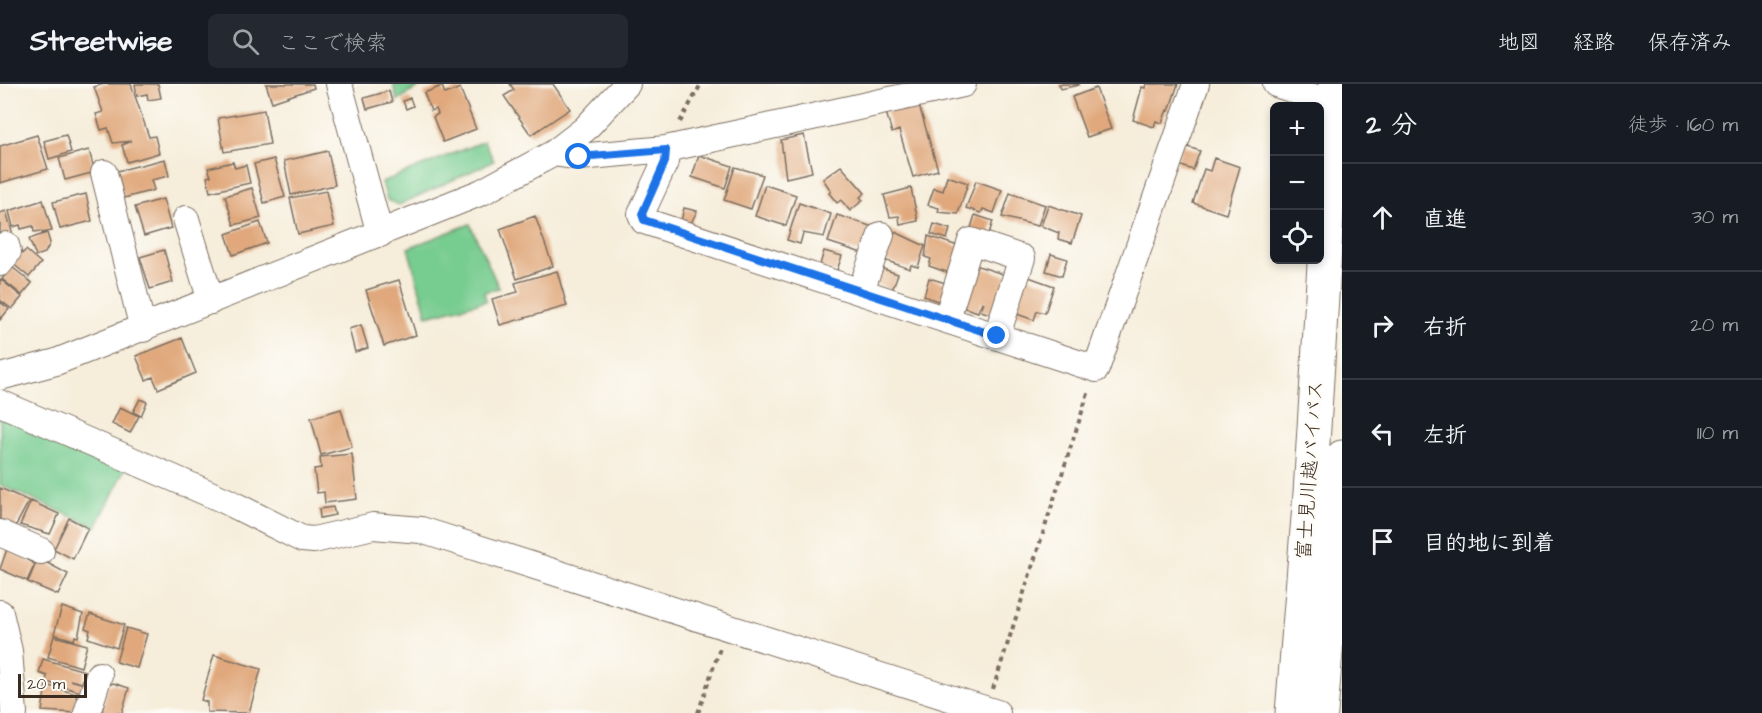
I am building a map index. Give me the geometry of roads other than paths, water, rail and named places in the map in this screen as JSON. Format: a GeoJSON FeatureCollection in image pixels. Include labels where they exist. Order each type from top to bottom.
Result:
{"type":"FeatureCollection","features":[{"type":"Feature","properties":{"kind":"highway","name":"富士見川越バイパス"},"geometry":{"type":"LineString","coordinates":[[1292,713],[1310,493],[1337,98]]}},
{"type":"Feature","properties":{"kind":"highway","name":"富士見川越バイパス"},"geometry":{"type":"LineString","coordinates":[[1321,713],[1342,457]]}},
{"type":"Feature","properties":{"kind":"street"},"geometry":{"type":"LineString","coordinates":[[339,84],[380,234]]}},
{"type":"Feature","properties":{"kind":"street"},"geometry":{"type":"LineString","coordinates":[[2,375],[56,362],[143,329],[482,192],[554,153],[585,129],[627,84]]}},
{"type":"Feature","properties":{"kind":"street"},"geometry":{"type":"LineString","coordinates":[[554,153],[579,157],[666,150],[963,84]]}},
{"type":"Feature","properties":{"kind":"street"},"geometry":{"type":"LineString","coordinates":[[666,150],[665,162],[642,214],[644,220],[1096,369],[1196,84]]}},
{"type":"Feature","properties":{"kind":"street"},"geometry":{"type":"LineString","coordinates":[[1276,84],[1337,98]]}},
{"type":"Feature","properties":{"kind":"street"},"geometry":{"type":"LineString","coordinates":[[104,173],[143,329]]}},
{"type":"Feature","properties":{"kind":"street"},"geometry":{"type":"LineString","coordinates":[[186,219],[211,300]]}},
{"type":"Feature","properties":{"kind":"street"},"geometry":{"type":"LineString","coordinates":[[861,290],[880,235]]}},
{"type":"Feature","properties":{"kind":"street"},"geometry":{"type":"LineString","coordinates":[[946,318],[971,242],[1022,258],[997,336]]}},
{"type":"Feature","properties":{"kind":"street"},"geometry":{"type":"LineString","coordinates":[[0,247],[6,245],[8,252],[0,263]]}},
{"type":"Feature","properties":{"kind":"street"},"geometry":{"type":"LineString","coordinates":[[0,403],[225,500],[302,539],[314,540],[373,526],[421,530],[726,629],[992,711]]}},
{"type":"Feature","properties":{"kind":"street"},"geometry":{"type":"LineString","coordinates":[[0,533],[41,552]]}},
{"type":"Feature","properties":{"kind":"street"},"geometry":{"type":"LineString","coordinates":[[0,613],[9,651],[14,713]]}},
{"type":"Feature","properties":{"kind":"street"},"geometry":{"type":"LineString","coordinates":[[87,713],[99,675]]}}]}
